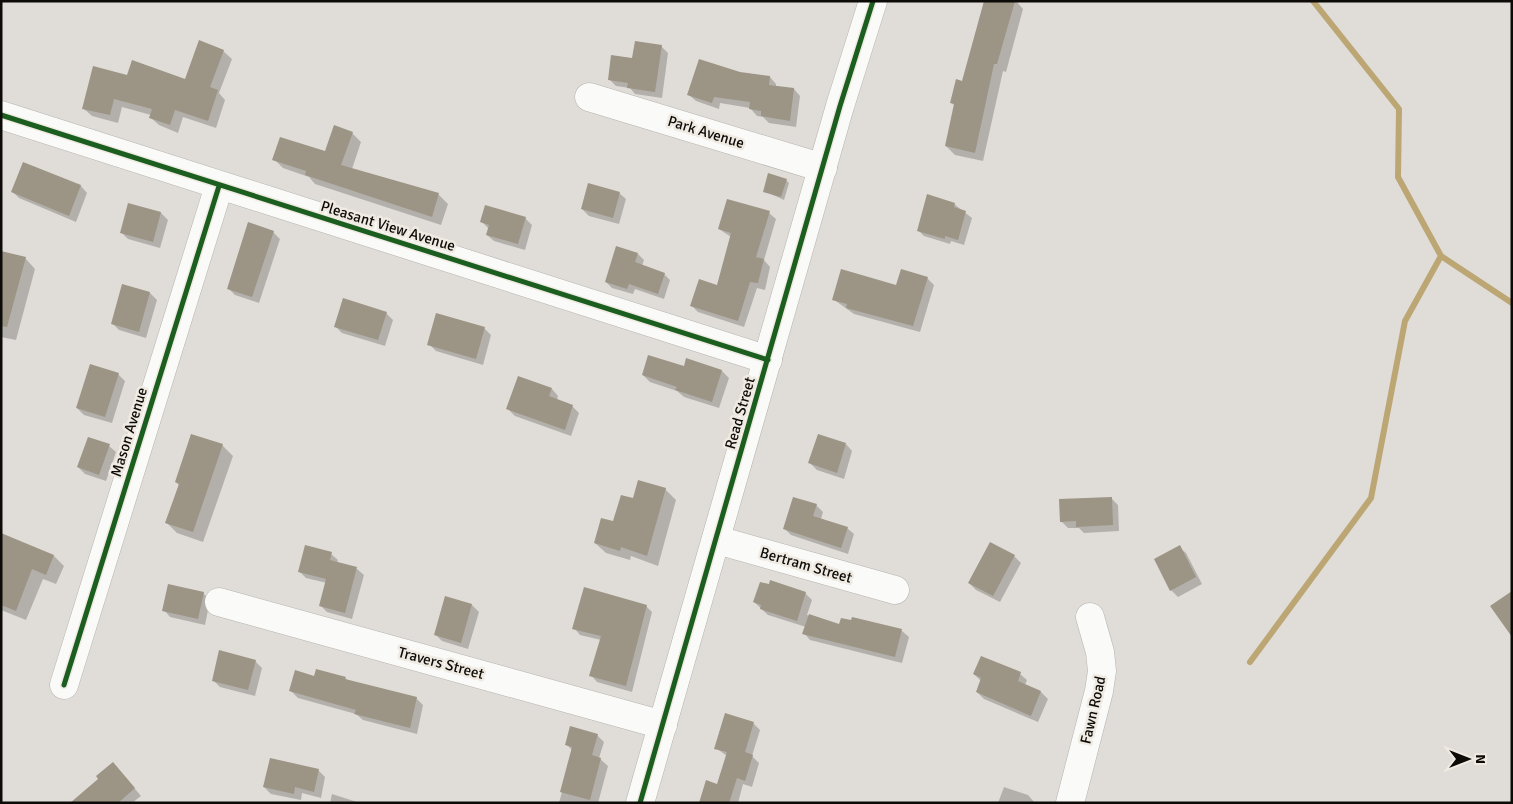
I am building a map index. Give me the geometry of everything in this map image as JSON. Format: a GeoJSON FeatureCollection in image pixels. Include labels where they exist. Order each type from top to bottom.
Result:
{"type":"FeatureCollection","features":[{"type":"Feature","properties":{"kind":"street","name":"Read Street"},"geometry":{"type":"LineString","coordinates":[[640,803],[873,1]]}},
{"type":"Feature","properties":{"kind":"street","name":"Park Avenue"},"geometry":{"type":"LineString","coordinates":[[589,97],[823,168]]}},
{"type":"Feature","properties":{"kind":"street","name":"Pleasant View Avenue"},"geometry":{"type":"LineString","coordinates":[[1,116],[768,360]]}},
{"type":"Feature","properties":{"kind":"street","name":"Mason Avenue"},"geometry":{"type":"LineString","coordinates":[[64,685],[219,186]]}},
{"type":"Feature","properties":{"kind":"street","name":"Bertram Street"},"geometry":{"type":"LineString","coordinates":[[716,540],[895,590]]}},
{"type":"Feature","properties":{"kind":"street","name":"Travers Street"},"geometry":{"type":"LineString","coordinates":[[219,602],[663,725]]}},
{"type":"Feature","properties":{"kind":"street","name":"Fawn Road"},"geometry":{"type":"LineString","coordinates":[[1070,803],[1099,691],[1102,671],[1100,652],[1090,617]]}},
{"type":"Feature","properties":{"kind":"building"},"geometry":{"type":"Polygon","coordinates":[[[984,1],[1015,1],[997,64],[994,64],[975,153],[945,146],[954,104],[950,103],[956,79],[962,81],[984,1]]]}},
{"type":"Feature","properties":{"kind":"building"},"geometry":{"type":"Polygon","coordinates":[[[199,40],[224,50],[210,87],[218,90],[208,121],[175,110],[170,125],[149,118],[152,109],[114,99],[110,115],[82,109],[93,66],[127,75],[132,60],[185,79],[199,40]]]}},
{"type":"Feature","properties":{"kind":"building"},"geometry":{"type":"Polygon","coordinates":[[[635,41],[662,45],[655,92],[627,88],[628,83],[608,80],[611,55],[632,58],[635,41]]]}},
{"type":"Feature","properties":{"kind":"building"},"geometry":{"type":"Polygon","coordinates":[[[699,59],[740,72],[770,76],[769,85],[794,88],[790,121],[761,116],[761,111],[749,109],[750,102],[714,97],[712,103],[687,95],[699,59]]]}},
{"type":"Feature","properties":{"kind":"building"},"geometry":{"type":"Polygon","coordinates":[[[334,125],[353,132],[341,165],[439,193],[432,217],[305,175],[306,171],[272,160],[280,137],[325,151],[334,125]]]}},
{"type":"Feature","properties":{"kind":"building"},"geometry":{"type":"Polygon","coordinates":[[[23,162],[81,185],[69,216],[11,192],[23,162]]]}},
{"type":"Feature","properties":{"kind":"building"},"geometry":{"type":"Polygon","coordinates":[[[768,173],[787,179],[781,197],[763,192],[768,173]]]}},
{"type":"Feature","properties":{"kind":"building"},"geometry":{"type":"Polygon","coordinates":[[[588,183],[620,192],[613,218],[581,209],[588,183]]]}},
{"type":"Feature","properties":{"kind":"building"},"geometry":{"type":"Polygon","coordinates":[[[927,194],[955,203],[954,207],[966,211],[958,240],[945,236],[945,239],[917,231],[927,194]]]}},
{"type":"Feature","properties":{"kind":"building"},"geometry":{"type":"Polygon","coordinates":[[[727,199],[770,211],[756,257],[764,259],[758,283],[750,282],[738,321],[690,306],[699,279],[717,285],[731,233],[718,229],[727,199]]]}},
{"type":"Feature","properties":{"kind":"building"},"geometry":{"type":"Polygon","coordinates":[[[128,203],[161,212],[153,242],[120,233],[128,203]]]}},
{"type":"Feature","properties":{"kind":"building"},"geometry":{"type":"Polygon","coordinates":[[[485,205],[526,217],[518,244],[486,235],[489,225],[480,222],[485,205]]]}},
{"type":"Feature","properties":{"kind":"building"},"geometry":{"type":"Polygon","coordinates":[[[248,222],[274,231],[252,297],[227,289],[248,222]]]}},
{"type":"Feature","properties":{"kind":"building"},"geometry":{"type":"Polygon","coordinates":[[[616,246],[638,253],[635,262],[665,273],[658,294],[629,284],[627,289],[605,282],[616,246]]]}},
{"type":"Feature","properties":{"kind":"building"},"geometry":{"type":"Polygon","coordinates":[[[1,251],[26,257],[7,327],[1,326],[1,251]]]}},
{"type":"Feature","properties":{"kind":"building"},"geometry":{"type":"Polygon","coordinates":[[[841,269],[896,285],[901,269],[928,277],[913,326],[846,308],[847,304],[832,300],[841,269]]]}},
{"type":"Feature","properties":{"kind":"building"},"geometry":{"type":"Polygon","coordinates":[[[122,284],[150,292],[139,332],[111,324],[122,284]]]}},
{"type":"Feature","properties":{"kind":"building"},"geometry":{"type":"Polygon","coordinates":[[[343,298],[387,312],[378,340],[334,327],[343,298]]]}},
{"type":"Feature","properties":{"kind":"building"},"geometry":{"type":"Polygon","coordinates":[[[436,313],[485,327],[476,359],[427,345],[436,313]]]}},
{"type":"Feature","properties":{"kind":"building"},"geometry":{"type":"Polygon","coordinates":[[[648,355],[684,366],[686,358],[722,370],[712,402],[675,390],[677,387],[642,375],[648,355]]]}},
{"type":"Feature","properties":{"kind":"building"},"geometry":{"type":"Polygon","coordinates":[[[90,364],[119,373],[105,417],[76,408],[90,364]]]}},
{"type":"Feature","properties":{"kind":"building"},"geometry":{"type":"Polygon","coordinates":[[[518,376],[552,388],[549,396],[573,405],[565,430],[506,409],[518,376]]]}},
{"type":"Feature","properties":{"kind":"building"},"geometry":{"type":"Polygon","coordinates":[[[191,434],[223,444],[193,532],[165,523],[179,484],[175,482],[191,434]]]}},
{"type":"Feature","properties":{"kind":"building"},"geometry":{"type":"Polygon","coordinates":[[[818,434],[846,443],[837,473],[808,463],[818,434]]]}},
{"type":"Feature","properties":{"kind":"building"},"geometry":{"type":"Polygon","coordinates":[[[88,437],[110,444],[99,475],[77,467],[88,437]]]}},
{"type":"Feature","properties":{"kind":"building"},"geometry":{"type":"Polygon","coordinates":[[[638,480],[666,488],[647,556],[621,547],[620,551],[594,543],[601,518],[613,521],[621,495],[633,498],[638,480]]]}},
{"type":"Feature","properties":{"kind":"building"},"geometry":{"type":"Polygon","coordinates":[[[793,497],[817,504],[813,516],[848,527],[841,548],[783,529],[793,497]]]}},
{"type":"Feature","properties":{"kind":"building"},"geometry":{"type":"Polygon","coordinates":[[[1112,497],[1113,525],[1076,527],[1076,521],[1060,522],[1059,499],[1112,497]]]}},
{"type":"Feature","properties":{"kind":"building"},"geometry":{"type":"Polygon","coordinates":[[[1,533],[54,555],[46,575],[32,569],[16,611],[1,605],[1,533]]]}},
{"type":"Feature","properties":{"kind":"building"},"geometry":{"type":"Polygon","coordinates":[[[990,542],[1015,555],[993,596],[968,583],[990,542]]]}},
{"type":"Feature","properties":{"kind":"building"},"geometry":{"type":"Polygon","coordinates":[[[305,545],[332,552],[330,560],[357,567],[345,613],[319,606],[326,579],[298,572],[305,545]]]}},
{"type":"Feature","properties":{"kind":"building"},"geometry":{"type":"Polygon","coordinates":[[[1180,545],[1196,577],[1170,591],[1154,559],[1180,545]]]}},
{"type":"Feature","properties":{"kind":"building"},"geometry":{"type":"Polygon","coordinates":[[[770,580],[806,592],[797,621],[760,609],[761,605],[753,602],[760,582],[769,584],[770,580]]]}},
{"type":"Feature","properties":{"kind":"building"},"geometry":{"type":"Polygon","coordinates":[[[168,584],[204,592],[198,619],[162,611],[168,584]]]}},
{"type":"Feature","properties":{"kind":"building"},"geometry":{"type":"Polygon","coordinates":[[[584,587],[647,605],[626,686],[589,676],[601,636],[572,629],[584,587]]]}},
{"type":"Feature","properties":{"kind":"building"},"geometry":{"type":"Polygon","coordinates":[[[1512,591],[1512,637],[1490,606],[1512,591]]]}},
{"type":"Feature","properties":{"kind":"building"},"geometry":{"type":"Polygon","coordinates":[[[445,596],[472,604],[461,643],[434,635],[445,596]]]}},
{"type":"Feature","properties":{"kind":"building"},"geometry":{"type":"Polygon","coordinates":[[[809,614],[839,624],[841,618],[851,620],[852,617],[902,629],[895,657],[802,634],[809,614]]]}},
{"type":"Feature","properties":{"kind":"building"},"geometry":{"type":"Polygon","coordinates":[[[219,650],[256,660],[248,690],[212,681],[219,650]]]}},
{"type":"Feature","properties":{"kind":"building"},"geometry":{"type":"Polygon","coordinates":[[[981,656],[1021,672],[1018,681],[1041,691],[1031,716],[976,692],[981,678],[973,674],[981,656]]]}},
{"type":"Feature","properties":{"kind":"building"},"geometry":{"type":"Polygon","coordinates":[[[316,669],[346,677],[345,679],[417,697],[410,728],[354,714],[356,710],[289,691],[295,670],[314,676],[316,669]]]}},
{"type":"Feature","properties":{"kind":"building"},"geometry":{"type":"Polygon","coordinates":[[[725,713],[754,722],[745,752],[753,755],[745,781],[737,778],[729,803],[699,803],[706,780],[717,784],[727,752],[714,749],[725,713]]]}},
{"type":"Feature","properties":{"kind":"building"},"geometry":{"type":"Polygon","coordinates":[[[570,726],[598,734],[592,755],[601,758],[590,800],[560,792],[572,747],[565,745],[570,726]]]}},
{"type":"Feature","properties":{"kind":"building"},"geometry":{"type":"Polygon","coordinates":[[[270,758],[319,769],[314,792],[295,787],[294,794],[263,787],[270,758]]]}},
{"type":"Feature","properties":{"kind":"building"},"geometry":{"type":"Polygon","coordinates":[[[113,762],[135,788],[118,803],[70,803],[98,779],[96,776],[113,762]]]}},
{"type":"Feature","properties":{"kind":"waterway"},"geometry":{"type":"LineString","coordinates":[[1313,1],[1399,109],[1398,177],[1441,256],[1512,303]]}},
{"type":"Feature","properties":{"kind":"waterway"},"geometry":{"type":"LineString","coordinates":[[1250,662],[1371,498],[1405,321],[1441,256]]}},
{"type":"Feature","properties":{"kind":"cycle path"},"geometry":{"type":"LineString","coordinates":[[640,803],[840,106],[873,1]]}},
{"type":"Feature","properties":{"kind":"cycle path"},"geometry":{"type":"LineString","coordinates":[[1,115],[768,360]]}},
{"type":"Feature","properties":{"kind":"cycle path"},"geometry":{"type":"LineString","coordinates":[[64,685],[219,186]]}}]}
